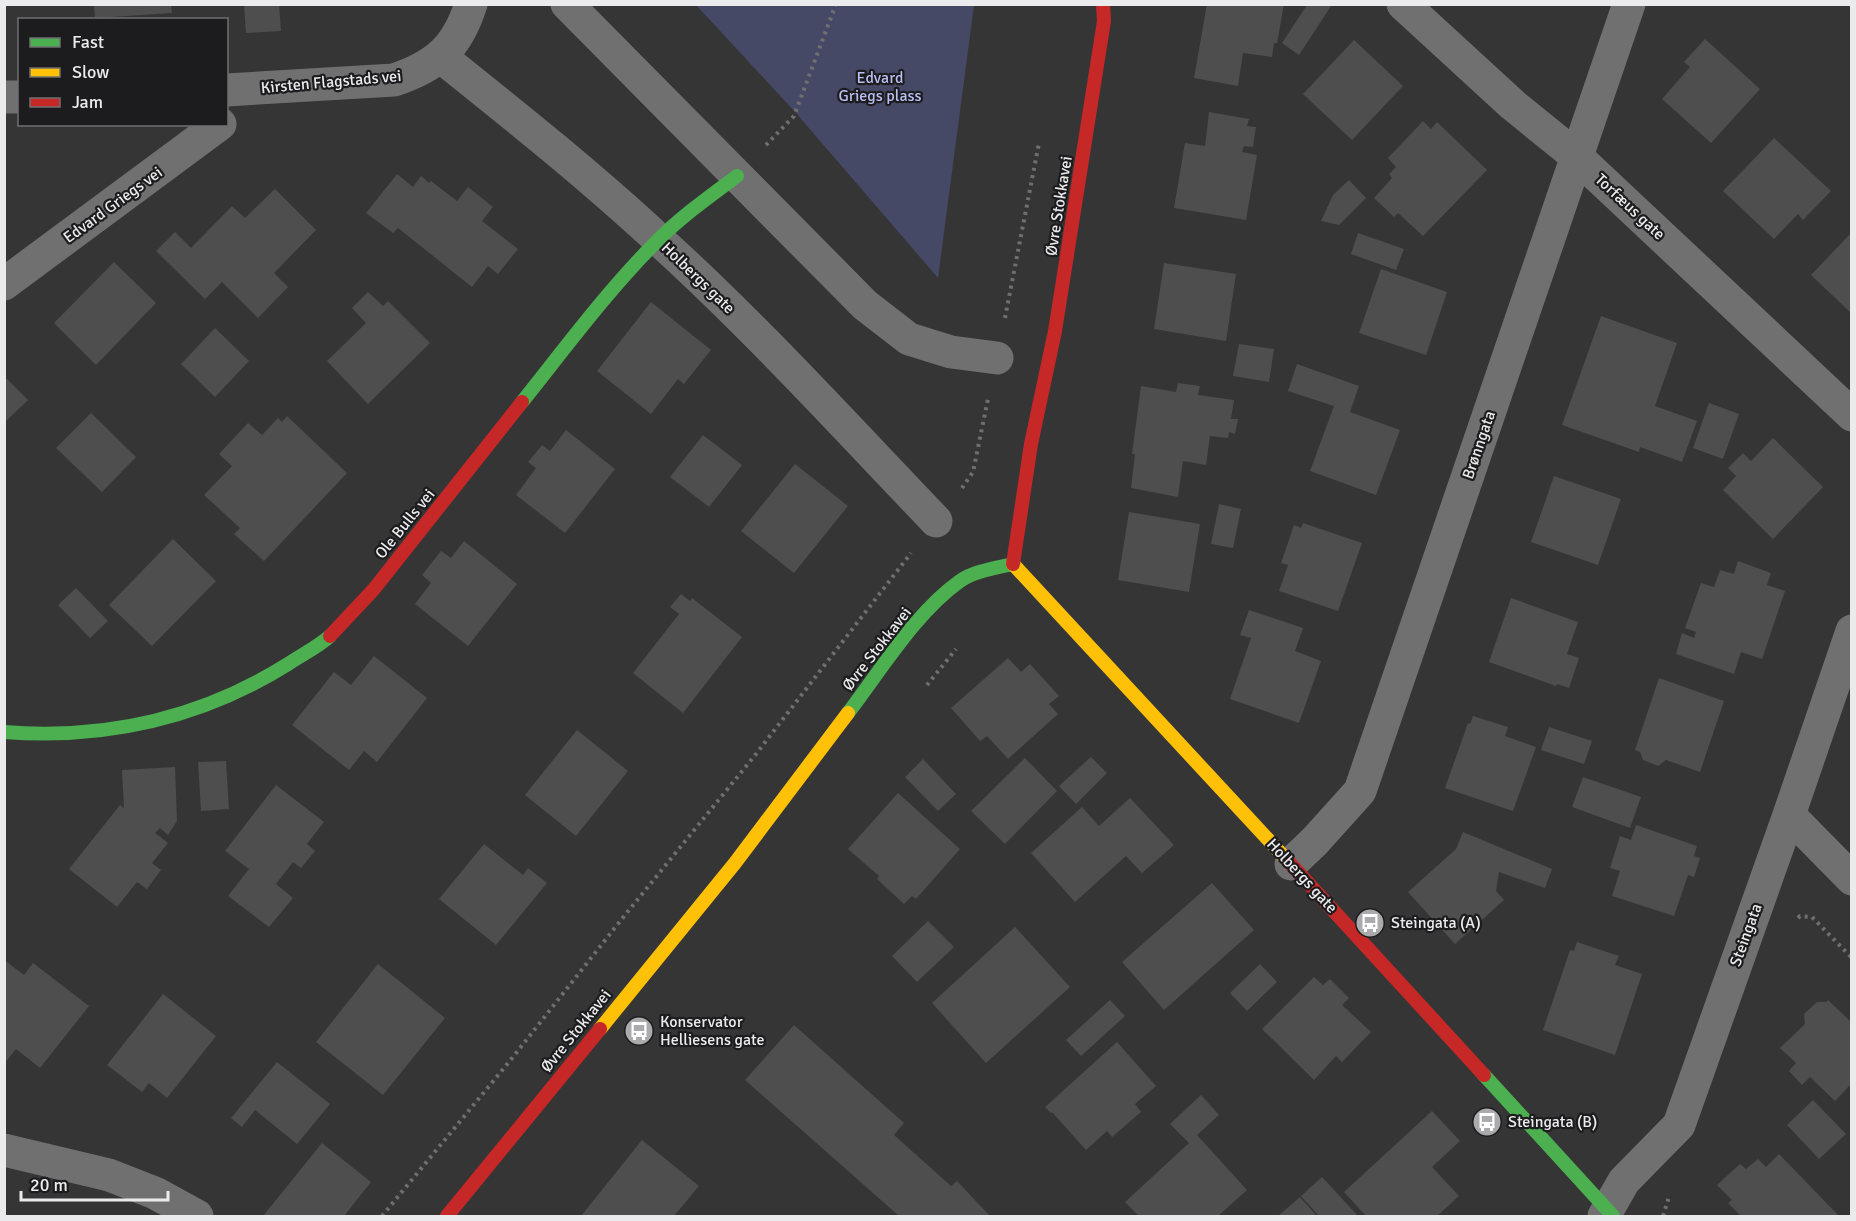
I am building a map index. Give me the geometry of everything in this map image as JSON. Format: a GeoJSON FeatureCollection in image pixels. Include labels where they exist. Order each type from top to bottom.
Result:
{"type":"FeatureCollection","features":[{"type":"Feature","properties":{"kind":"main road","name":"Øvre Stokkavei"},"geometry":{"type":"LineString","coordinates":[[1103,4],[1104,21]]}},
{"type":"Feature","properties":{"kind":"main road","name":"Øvre Stokkavei"},"geometry":{"type":"LineString","coordinates":[[447,1216],[735,863],[921,617],[961,580],[1013,564],[1031,444],[1055,331],[1104,21],[1110,4]]}},
{"type":"Feature","properties":{"kind":"main road","name":"Ole Bulls vei"},"geometry":{"type":"LineString","coordinates":[[4,732],[30,734],[106,732],[174,717],[256,684],[327,639],[374,589],[601,302],[658,239],[701,202],[737,176]]}},
{"type":"Feature","properties":{"kind":"main road","name":"Holbergs gate"},"geometry":{"type":"LineString","coordinates":[[1013,564],[1291,864],[1608,1215]]}},
{"type":"Feature","properties":{"kind":"street","name":"Kirsten Flagstads vei"},"geometry":{"type":"LineString","coordinates":[[228,90],[394,80],[419,72],[440,56],[457,37],[471,4]]}},
{"type":"Feature","properties":{"kind":"street"},"geometry":{"type":"LineString","coordinates":[[567,4],[865,305],[909,339],[951,352],[997,358]]}},
{"type":"Feature","properties":{"kind":"street","name":"Torfæus gate"},"geometry":{"type":"LineString","coordinates":[[1403,4],[1513,105],[1576,156],[1851,415]]}},
{"type":"Feature","properties":{"kind":"street","name":"Brønngata"},"geometry":{"type":"LineString","coordinates":[[1291,864],[1360,791],[1563,203],[1576,156],[1629,4]]}},
{"type":"Feature","properties":{"kind":"street","name":"Holbergs gate"},"geometry":{"type":"LineString","coordinates":[[440,56],[546,140],[658,239],[779,358],[936,520]]}},
{"type":"Feature","properties":{"kind":"street"},"geometry":{"type":"LineString","coordinates":[[228,119],[268,89]]}},
{"type":"Feature","properties":{"kind":"street","name":"Edvard Griegs vei"},"geometry":{"type":"LineString","coordinates":[[4,284],[217,126]]}},
{"type":"Feature","properties":{"kind":"street","name":"Steingata"},"geometry":{"type":"LineString","coordinates":[[1608,1215],[1624,1181],[1678,1125],[1789,815],[1851,631]]}},
{"type":"Feature","properties":{"kind":"street"},"geometry":{"type":"LineString","coordinates":[[1789,815],[1851,879]]}},
{"type":"Feature","properties":{"kind":"street"},"geometry":{"type":"LineString","coordinates":[[4,1150],[109,1175],[155,1193],[197,1216]]}},
{"type":"Feature","properties":{"kind":"path"},"geometry":{"type":"LineString","coordinates":[[794,116],[836,4]]}},
{"type":"Feature","properties":{"kind":"path"},"geometry":{"type":"LineString","coordinates":[[382,1216],[510,1062],[742,771],[973,472],[1039,140]]}},
{"type":"Feature","properties":{"kind":"green space","name":"Edvard Griegs plass"},"geometry":{"type":"Polygon","coordinates":[[[696,5],[974,5],[938,278],[796,113],[696,5]]]}},
{"type":"Feature","properties":{"kind":"building"},"geometry":{"type":"Polygon","coordinates":[[[94,4],[171,4],[172,13],[95,18],[94,4]]]}},
{"type":"Feature","properties":{"kind":"building"},"geometry":{"type":"Polygon","coordinates":[[[244,4],[279,4],[281,31],[246,33],[244,4]]]}},
{"type":"Feature","properties":{"kind":"building"},"geometry":{"type":"Polygon","coordinates":[[[1207,4],[1284,4],[1272,57],[1243,53],[1238,86],[1194,78],[1207,4]]]}},
{"type":"Feature","properties":{"kind":"building"},"geometry":{"type":"Polygon","coordinates":[[[1307,5],[1331,6],[1299,55],[1282,43],[1307,5]]]}},
{"type":"Feature","properties":{"kind":"building"},"geometry":{"type":"Polygon","coordinates":[[[1705,39],[1760,89],[1711,143],[1662,99],[1690,67],[1684,62],[1705,39]]]}},
{"type":"Feature","properties":{"kind":"building"},"geometry":{"type":"Polygon","coordinates":[[[1354,40],[1403,86],[1352,140],[1303,94],[1354,40]]]}},
{"type":"Feature","properties":{"kind":"building"},"geometry":{"type":"Polygon","coordinates":[[[1209,112],[1249,119],[1247,126],[1256,127],[1253,147],[1244,146],[1242,152],[1257,155],[1246,220],[1174,208],[1185,143],[1205,146],[1209,112]]]}},
{"type":"Feature","properties":{"kind":"building"},"geometry":{"type":"Polygon","coordinates":[[[1423,121],[1431,129],[1437,122],[1487,170],[1423,236],[1398,213],[1394,217],[1374,198],[1392,178],[1389,174],[1396,167],[1388,158],[1423,121]]]}},
{"type":"Feature","properties":{"kind":"building"},"geometry":{"type":"Polygon","coordinates":[[[1774,138],[1831,191],[1803,220],[1798,214],[1774,239],[1723,191],[1774,138]]]}},
{"type":"Feature","properties":{"kind":"building"},"geometry":{"type":"Polygon","coordinates":[[[397,174],[413,187],[421,176],[457,201],[468,187],[493,207],[482,221],[518,249],[498,274],[488,266],[472,287],[398,228],[393,233],[366,213],[397,174]]]}},
{"type":"Feature","properties":{"kind":"building"},"geometry":{"type":"Polygon","coordinates":[[[1349,180],[1366,198],[1339,225],[1321,221],[1333,195],[1349,180]]]}},
{"type":"Feature","properties":{"kind":"building"},"geometry":{"type":"Polygon","coordinates":[[[275,189],[316,230],[274,273],[288,287],[258,318],[222,282],[205,299],[156,251],[175,232],[191,248],[232,206],[245,218],[275,189]]]}},
{"type":"Feature","properties":{"kind":"building"},"geometry":{"type":"Polygon","coordinates":[[[1358,233],[1404,249],[1396,270],[1351,254],[1358,233]]]}},
{"type":"Feature","properties":{"kind":"building"},"geometry":{"type":"Polygon","coordinates":[[[1851,233],[1851,313],[1811,275],[1851,233]]]}},
{"type":"Feature","properties":{"kind":"building"},"geometry":{"type":"Polygon","coordinates":[[[114,262],[156,303],[96,365],[54,323],[114,262]]]}},
{"type":"Feature","properties":{"kind":"building"},"geometry":{"type":"Polygon","coordinates":[[[1164,263],[1236,274],[1226,341],[1154,329],[1164,263]]]}},
{"type":"Feature","properties":{"kind":"building"},"geometry":{"type":"Polygon","coordinates":[[[1381,269],[1447,292],[1426,355],[1359,333],[1381,269]]]}},
{"type":"Feature","properties":{"kind":"building"},"geometry":{"type":"Polygon","coordinates":[[[368,292],[383,306],[388,301],[430,343],[368,404],[327,361],[366,323],[352,308],[368,292]]]}},
{"type":"Feature","properties":{"kind":"building"},"geometry":{"type":"Polygon","coordinates":[[[651,302],[711,350],[684,384],[678,379],[651,414],[597,371],[651,302]]]}},
{"type":"Feature","properties":{"kind":"building"},"geometry":{"type":"Polygon","coordinates":[[[1601,316],[1677,343],[1655,406],[1697,421],[1682,462],[1640,447],[1639,452],[1562,425],[1601,316]]]}},
{"type":"Feature","properties":{"kind":"building"},"geometry":{"type":"Polygon","coordinates":[[[215,328],[249,361],[215,397],[181,364],[215,328]]]}},
{"type":"Feature","properties":{"kind":"building"},"geometry":{"type":"Polygon","coordinates":[[[1239,344],[1274,349],[1269,382],[1233,376],[1239,344]]]}},
{"type":"Feature","properties":{"kind":"building"},"geometry":{"type":"Polygon","coordinates":[[[1297,364],[1359,386],[1350,412],[1400,430],[1376,495],[1310,471],[1334,406],[1288,391],[1297,364]]]}},
{"type":"Feature","properties":{"kind":"building"},"geometry":{"type":"Polygon","coordinates":[[[4,376],[28,400],[4,423],[4,376]]]}},
{"type":"Feature","properties":{"kind":"building"},"geometry":{"type":"Polygon","coordinates":[[[1178,383],[1200,386],[1198,395],[1234,400],[1231,419],[1238,419],[1235,434],[1229,432],[1228,438],[1210,436],[1206,465],[1183,461],[1178,497],[1131,488],[1135,454],[1132,454],[1141,386],[1176,392],[1178,383]]]}},
{"type":"Feature","properties":{"kind":"building"},"geometry":{"type":"Polygon","coordinates":[[[1709,403],[1739,414],[1723,459],[1693,448],[1709,403]]]}},
{"type":"Feature","properties":{"kind":"building"},"geometry":{"type":"Polygon","coordinates":[[[91,413],[136,457],[102,492],[56,448],[91,413]]]}},
{"type":"Feature","properties":{"kind":"building"},"geometry":{"type":"Polygon","coordinates":[[[287,416],[347,473],[264,561],[234,534],[240,528],[204,495],[232,466],[219,454],[248,423],[262,435],[278,418],[282,422],[287,416]]]}},
{"type":"Feature","properties":{"kind":"building"},"geometry":{"type":"Polygon","coordinates":[[[566,430],[615,469],[565,533],[516,495],[536,468],[528,462],[542,445],[550,451],[566,430]]]}},
{"type":"Feature","properties":{"kind":"building"},"geometry":{"type":"Polygon","coordinates":[[[703,435],[742,465],[709,507],[670,477],[703,435]]]}},
{"type":"Feature","properties":{"kind":"building"},"geometry":{"type":"Polygon","coordinates":[[[1773,438],[1823,487],[1773,539],[1723,490],[1736,476],[1728,468],[1743,453],[1751,461],[1773,438]]]}},
{"type":"Feature","properties":{"kind":"building"},"geometry":{"type":"Polygon","coordinates":[[[795,464],[848,506],[794,573],[741,531],[795,464]]]}},
{"type":"Feature","properties":{"kind":"building"},"geometry":{"type":"Polygon","coordinates":[[[1554,476],[1621,499],[1598,565],[1531,542],[1554,476]]]}},
{"type":"Feature","properties":{"kind":"building"},"geometry":{"type":"Polygon","coordinates":[[[1219,504],[1241,509],[1233,548],[1211,544],[1219,504]]]}},
{"type":"Feature","properties":{"kind":"building"},"geometry":{"type":"Polygon","coordinates":[[[1129,512],[1200,524],[1189,592],[1118,580],[1129,512]]]}},
{"type":"Feature","properties":{"kind":"building"},"geometry":{"type":"Polygon","coordinates":[[[1303,523],[1362,543],[1338,611],[1279,591],[1288,565],[1281,563],[1294,525],[1301,528],[1303,523]]]}},
{"type":"Feature","properties":{"kind":"building"},"geometry":{"type":"Polygon","coordinates":[[[173,539],[216,581],[152,646],[109,605],[173,539]]]}},
{"type":"Feature","properties":{"kind":"building"},"geometry":{"type":"Polygon","coordinates":[[[464,541],[517,584],[468,646],[415,604],[431,583],[422,575],[441,551],[451,558],[464,541]]]}},
{"type":"Feature","properties":{"kind":"building"},"geometry":{"type":"Polygon","coordinates":[[[1738,561],[1771,573],[1767,585],[1785,591],[1762,659],[1741,652],[1734,674],[1676,654],[1682,633],[1694,638],[1696,632],[1685,628],[1701,583],[1714,587],[1720,570],[1734,574],[1738,561]]]}},
{"type":"Feature","properties":{"kind":"building"},"geometry":{"type":"Polygon","coordinates":[[[76,588],[108,621],[90,638],[58,605],[76,588]]]}},
{"type":"Feature","properties":{"kind":"building"},"geometry":{"type":"Polygon","coordinates":[[[681,594],[690,601],[692,598],[742,637],[683,713],[633,673],[679,614],[670,607],[681,594]]]}},
{"type":"Feature","properties":{"kind":"building"},"geometry":{"type":"Polygon","coordinates":[[[1511,598],[1578,622],[1567,654],[1579,658],[1569,688],[1557,684],[1556,686],[1489,662],[1511,598]]]}},
{"type":"Feature","properties":{"kind":"building"},"geometry":{"type":"Polygon","coordinates":[[[1249,610],[1303,628],[1295,651],[1321,661],[1299,723],[1230,699],[1251,638],[1240,635],[1249,610]]]}},
{"type":"Feature","properties":{"kind":"building"},"geometry":{"type":"Polygon","coordinates":[[[374,656],[427,698],[377,762],[364,751],[349,770],[292,725],[334,672],[351,685],[374,656]]]}},
{"type":"Feature","properties":{"kind":"building"},"geometry":{"type":"Polygon","coordinates":[[[1008,658],[1021,672],[1030,664],[1059,696],[1049,704],[1058,714],[1008,759],[987,736],[980,741],[951,708],[1008,658]]]}},
{"type":"Feature","properties":{"kind":"building"},"geometry":{"type":"Polygon","coordinates":[[[1659,678],[1724,701],[1700,772],[1666,760],[1658,766],[1643,760],[1640,752],[1635,750],[1659,678]]]}},
{"type":"Feature","properties":{"kind":"building"},"geometry":{"type":"Polygon","coordinates":[[[1473,716],[1508,727],[1505,736],[1536,747],[1513,811],[1445,788],[1468,723],[1470,724],[1473,716]]]}},
{"type":"Feature","properties":{"kind":"building"},"geometry":{"type":"Polygon","coordinates":[[[1549,727],[1592,741],[1584,764],[1541,750],[1549,727]]]}},
{"type":"Feature","properties":{"kind":"building"},"geometry":{"type":"Polygon","coordinates":[[[577,730],[628,771],[576,836],[525,795],[577,730]]]}},
{"type":"Feature","properties":{"kind":"building"},"geometry":{"type":"Polygon","coordinates":[[[1091,757],[1107,773],[1076,804],[1059,786],[1091,757]]]}},
{"type":"Feature","properties":{"kind":"building"},"geometry":{"type":"Polygon","coordinates":[[[1025,758],[1057,791],[1005,844],[971,811],[1025,758]]]}},
{"type":"Feature","properties":{"kind":"building"},"geometry":{"type":"Polygon","coordinates":[[[923,759],[956,794],[938,811],[905,777],[923,759]]]}},
{"type":"Feature","properties":{"kind":"building"},"geometry":{"type":"Polygon","coordinates":[[[226,761],[229,809],[201,811],[198,762],[226,761]]]}},
{"type":"Feature","properties":{"kind":"building"},"geometry":{"type":"Polygon","coordinates":[[[175,767],[177,821],[168,835],[160,828],[155,833],[168,843],[152,863],[161,870],[147,889],[137,882],[117,907],[69,869],[120,805],[124,808],[122,770],[175,767]]]}},
{"type":"Feature","properties":{"kind":"building"},"geometry":{"type":"Polygon","coordinates":[[[1583,777],[1641,797],[1630,828],[1572,807],[1583,777]]]}},
{"type":"Feature","properties":{"kind":"building"},"geometry":{"type":"Polygon","coordinates":[[[276,785],[324,822],[307,844],[315,851],[301,868],[293,862],[276,884],[293,898],[269,927],[228,896],[249,869],[225,851],[276,785]]]}},
{"type":"Feature","properties":{"kind":"building"},"geometry":{"type":"Polygon","coordinates":[[[898,793],[960,849],[916,899],[912,896],[904,904],[877,879],[879,876],[848,849],[898,793]]]}},
{"type":"Feature","properties":{"kind":"building"},"geometry":{"type":"Polygon","coordinates":[[[1130,798],[1174,845],[1142,873],[1126,856],[1075,902],[1031,853],[1082,807],[1099,826],[1130,798]]]}},
{"type":"Feature","properties":{"kind":"building"},"geometry":{"type":"Polygon","coordinates":[[[1636,825],[1697,846],[1694,856],[1700,858],[1694,877],[1688,875],[1674,916],[1612,896],[1620,871],[1610,868],[1620,836],[1631,840],[1636,825]]]}},
{"type":"Feature","properties":{"kind":"building"},"geometry":{"type":"Polygon","coordinates":[[[1463,832],[1552,869],[1545,888],[1499,872],[1496,891],[1504,900],[1455,944],[1408,892],[1456,849],[1463,832]]]}},
{"type":"Feature","properties":{"kind":"building"},"geometry":{"type":"Polygon","coordinates":[[[484,844],[523,875],[528,868],[547,883],[496,945],[439,899],[484,844]]]}},
{"type":"Feature","properties":{"kind":"building"},"geometry":{"type":"Polygon","coordinates":[[[1212,883],[1254,930],[1164,1010],[1122,962],[1212,883]]]}},
{"type":"Feature","properties":{"kind":"building"},"geometry":{"type":"Polygon","coordinates":[[[928,921],[954,947],[917,982],[892,956],[928,921]]]}},
{"type":"Feature","properties":{"kind":"building"},"geometry":{"type":"Polygon","coordinates":[[[1015,927],[1070,987],[986,1063],[932,1003],[1015,927]]]}},
{"type":"Feature","properties":{"kind":"building"},"geometry":{"type":"Polygon","coordinates":[[[1577,942],[1619,956],[1615,965],[1642,974],[1615,1055],[1543,1030],[1570,950],[1574,951],[1577,942]]]}},
{"type":"Feature","properties":{"kind":"building"},"geometry":{"type":"Polygon","coordinates":[[[4,960],[24,975],[33,963],[89,1006],[40,1068],[16,1049],[4,1064],[4,960]]]}},
{"type":"Feature","properties":{"kind":"building"},"geometry":{"type":"Polygon","coordinates":[[[378,964],[445,1018],[383,1095],[316,1042],[378,964]]]}},
{"type":"Feature","properties":{"kind":"building"},"geometry":{"type":"Polygon","coordinates":[[[1260,964],[1277,982],[1247,1011],[1230,993],[1260,964]]]}},
{"type":"Feature","properties":{"kind":"building"},"geometry":{"type":"Polygon","coordinates":[[[1314,977],[1323,985],[1330,979],[1349,998],[1342,1005],[1371,1032],[1342,1062],[1336,1056],[1314,1080],[1262,1029],[1314,977]]]}},
{"type":"Feature","properties":{"kind":"building"},"geometry":{"type":"Polygon","coordinates":[[[163,994],[216,1036],[167,1098],[149,1083],[142,1092],[107,1065],[163,994]]]}},
{"type":"Feature","properties":{"kind":"building"},"geometry":{"type":"Polygon","coordinates":[[[1110,1000],[1125,1016],[1081,1056],[1066,1040],[1110,1000]]]}},
{"type":"Feature","properties":{"kind":"building"},"geometry":{"type":"Polygon","coordinates":[[[1828,1000],[1851,1022],[1851,1084],[1835,1101],[1810,1077],[1802,1085],[1789,1071],[1796,1063],[1780,1048],[1805,1024],[1804,1014],[1817,1002],[1828,1000]]]}},
{"type":"Feature","properties":{"kind":"building"},"geometry":{"type":"Polygon","coordinates":[[[794,1025],[904,1123],[894,1135],[951,1186],[957,1181],[990,1216],[899,1216],[745,1080],[794,1025]]]}},
{"type":"Feature","properties":{"kind":"building"},"geometry":{"type":"Polygon","coordinates":[[[1117,1042],[1156,1086],[1135,1104],[1141,1112],[1112,1137],[1107,1131],[1086,1150],[1045,1107],[1117,1042]]]}},
{"type":"Feature","properties":{"kind":"building"},"geometry":{"type":"Polygon","coordinates":[[[277,1062],[330,1104],[297,1144],[255,1110],[242,1127],[231,1118],[277,1062]]]}},
{"type":"Feature","properties":{"kind":"building"},"geometry":{"type":"Polygon","coordinates":[[[1201,1095],[1219,1115],[1197,1135],[1247,1190],[1218,1216],[1139,1216],[1125,1202],[1189,1143],[1170,1124],[1201,1095]]]}},
{"type":"Feature","properties":{"kind":"building"},"geometry":{"type":"Polygon","coordinates":[[[1813,1100],[1846,1134],[1819,1159],[1787,1125],[1813,1100]]]}},
{"type":"Feature","properties":{"kind":"building"},"geometry":{"type":"Polygon","coordinates":[[[1432,1111],[1460,1141],[1432,1167],[1459,1196],[1437,1216],[1366,1216],[1344,1192],[1432,1111]]]}},
{"type":"Feature","properties":{"kind":"building"},"geometry":{"type":"Polygon","coordinates":[[[642,1140],[699,1186],[674,1216],[581,1216],[642,1140]]]}},
{"type":"Feature","properties":{"kind":"building"},"geometry":{"type":"Polygon","coordinates":[[[322,1143],[371,1182],[344,1216],[263,1216],[322,1143]]]}},
{"type":"Feature","properties":{"kind":"building"},"geometry":{"type":"Polygon","coordinates":[[[1779,1154],[1839,1216],[1741,1216],[1728,1203],[1732,1200],[1717,1185],[1740,1164],[1746,1169],[1758,1159],[1766,1167],[1779,1154]]]}},
{"type":"Feature","properties":{"kind":"building"},"geometry":{"type":"Polygon","coordinates":[[[1322,1177],[1358,1216],[1319,1216],[1301,1196],[1322,1177]]]}},
{"type":"Feature","properties":{"kind":"building"},"geometry":{"type":"Polygon","coordinates":[[[1300,1197],[1317,1216],[1278,1216],[1300,1197]]]}},
{"type":"Feature","properties":{"kind":"traffic: fast"},"geometry":{"type":"LineString","coordinates":[[522,402],[588,319],[658,240],[696,206],[737,176]]}},
{"type":"Feature","properties":{"kind":"traffic: fast"},"geometry":{"type":"LineString","coordinates":[[848,713],[900,642],[944,594],[972,575],[1013,564]]}},
{"type":"Feature","properties":{"kind":"traffic: fast"},"geometry":{"type":"LineString","coordinates":[[4,732],[42,734],[116,728],[187,711],[222,699],[255,683],[330,636]]}},
{"type":"Feature","properties":{"kind":"traffic: fast"},"geometry":{"type":"LineString","coordinates":[[1484,1075],[1613,1216]]}},
{"type":"Feature","properties":{"kind":"traffic: slow"},"geometry":{"type":"LineString","coordinates":[[1013,564],[1287,860]]}},
{"type":"Feature","properties":{"kind":"traffic: slow"},"geometry":{"type":"LineString","coordinates":[[600,1029],[735,863],[848,713]]}},
{"type":"Feature","properties":{"kind":"traffic: jam"},"geometry":{"type":"LineString","coordinates":[[1013,564],[1031,444],[1055,331],[1104,21],[1103,4]]}},
{"type":"Feature","properties":{"kind":"traffic: jam"},"geometry":{"type":"LineString","coordinates":[[330,636],[374,589],[522,402]]}},
{"type":"Feature","properties":{"kind":"traffic: jam"},"geometry":{"type":"LineString","coordinates":[[1287,860],[1484,1075]]}},
{"type":"Feature","properties":{"kind":"traffic: jam"},"geometry":{"type":"LineString","coordinates":[[447,1216],[600,1029]]}},
{"type":"Feature","properties":{"kind":"place","name":"Steingata (A)"},"geometry":{"type":"Point","coordinates":[1370,923]}},
{"type":"Feature","properties":{"kind":"place","name":"Konservator Helliesens gate"},"geometry":{"type":"Point","coordinates":[639,1031]}},
{"type":"Feature","properties":{"kind":"place","name":"Steingata (B)"},"geometry":{"type":"Point","coordinates":[1487,1122]}}]}
